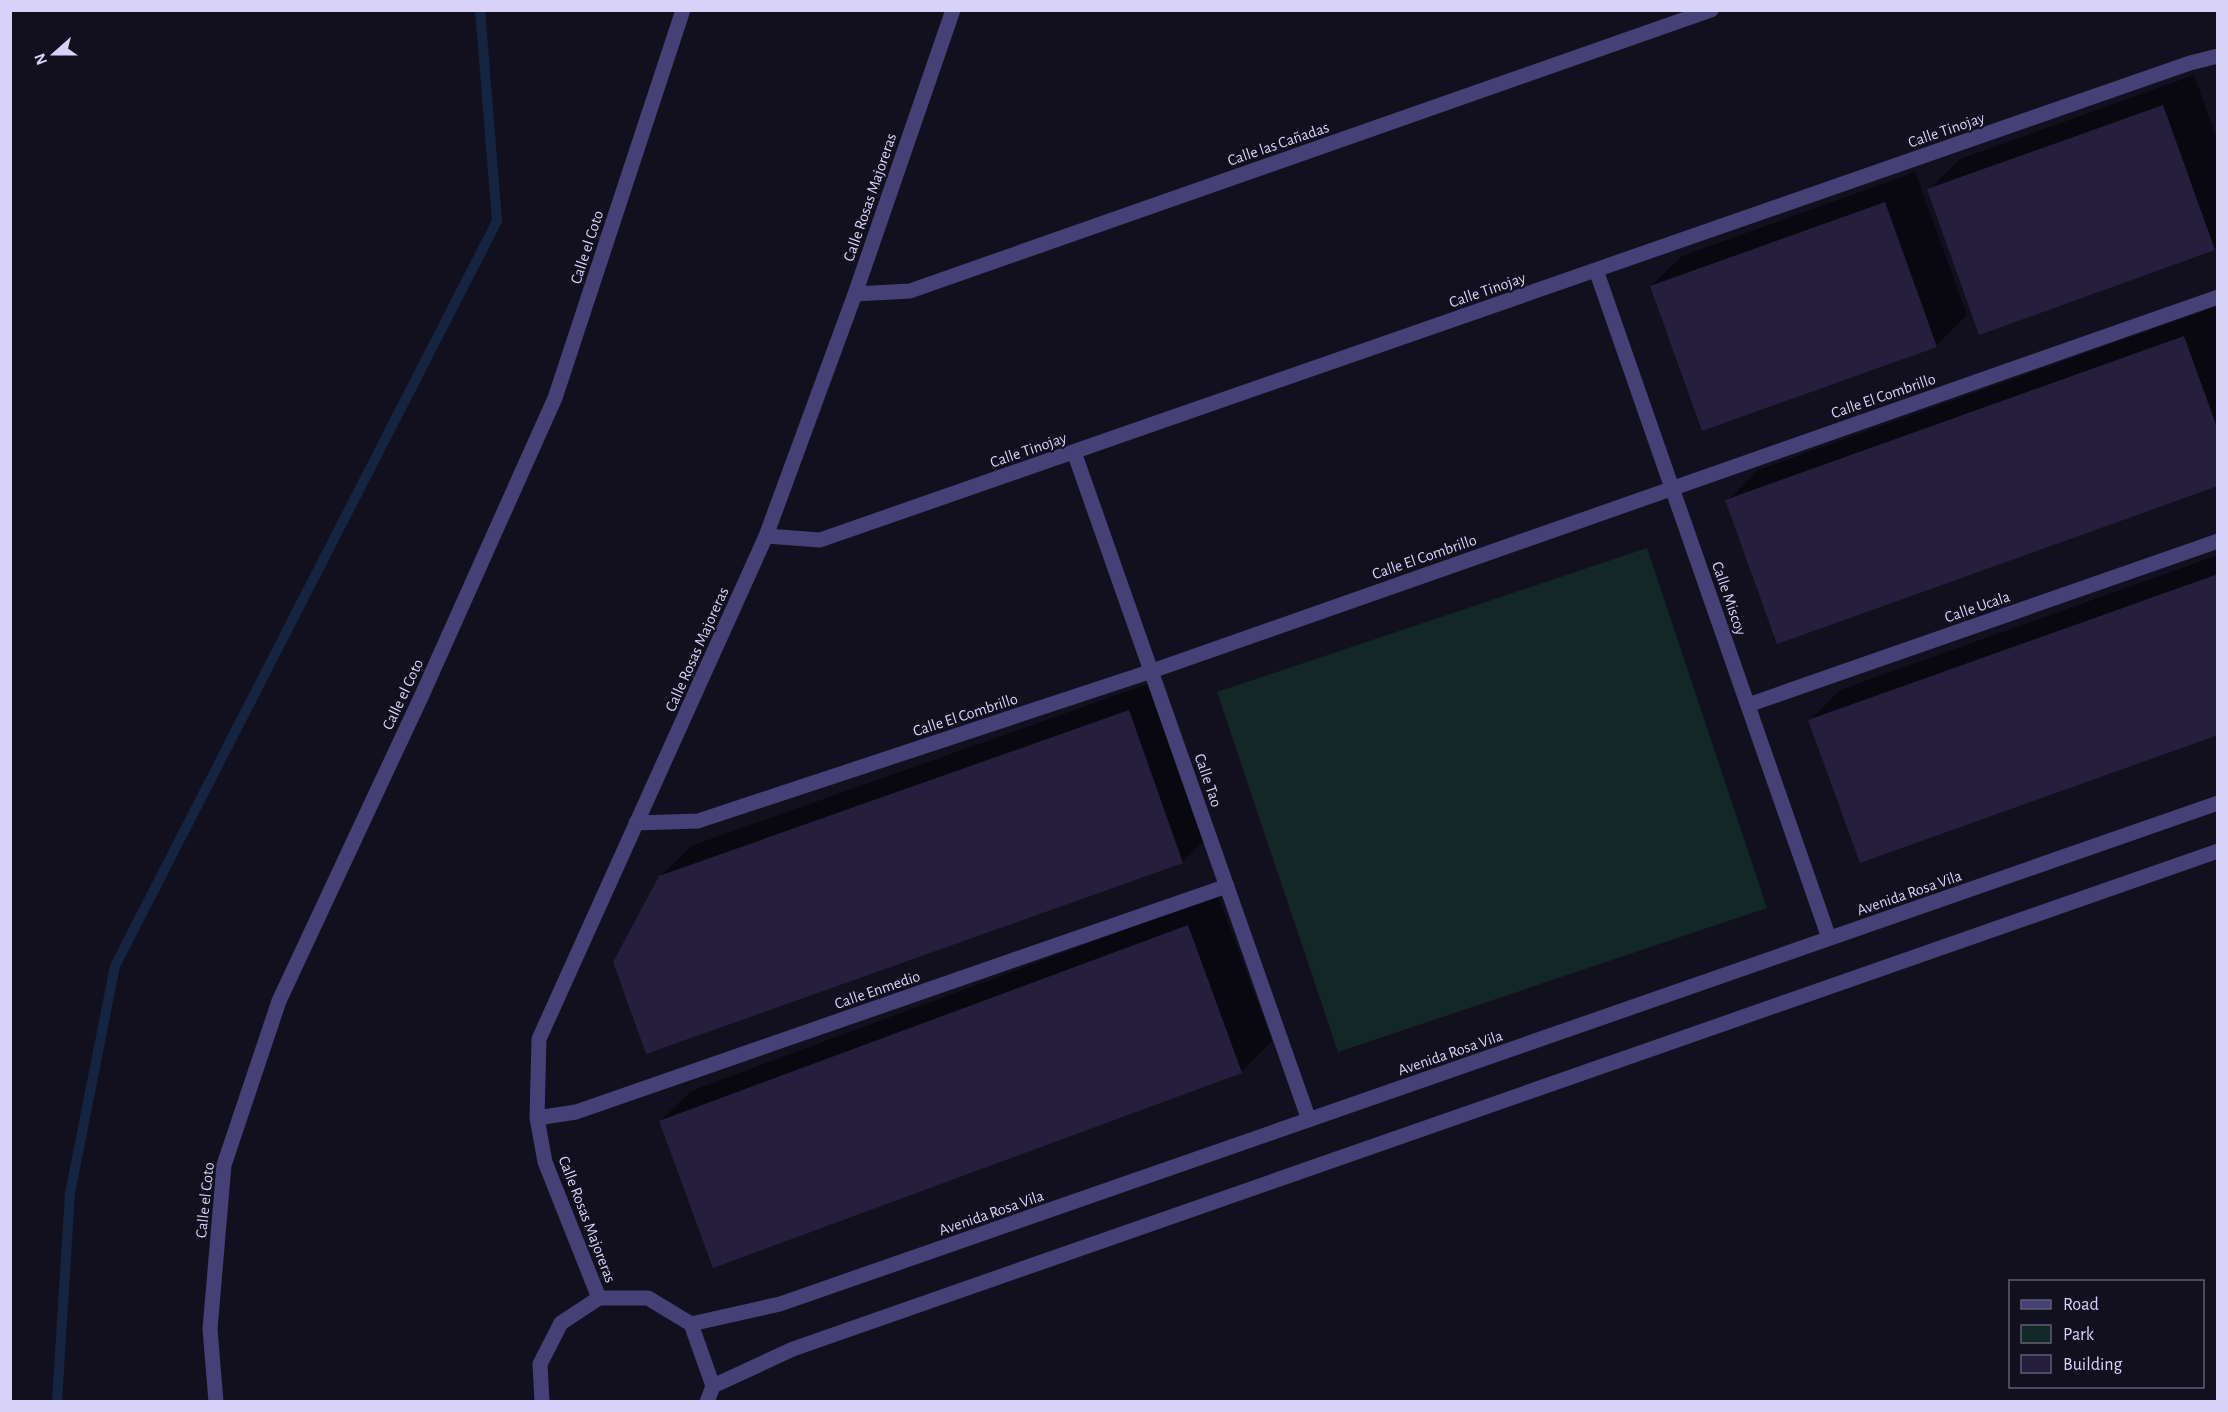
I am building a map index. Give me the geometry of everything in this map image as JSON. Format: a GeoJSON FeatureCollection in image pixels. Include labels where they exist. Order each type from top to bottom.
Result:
{"type":"FeatureCollection","features":[{"type":"Feature","properties":{"kind":"street","name":"Calle el Coto"},"geometry":{"type":"LineString","coordinates":[[216,1401],[210,1329],[224,1164],[279,1001],[422,695],[555,398],[683,10]]}},
{"type":"Feature","properties":{"kind":"street","name":"Calle Rosas Majoreras"},"geometry":{"type":"LineString","coordinates":[[599,1298],[545,1162],[537,1118],[539,1039],[766,536],[855,294],[953,10]]}},
{"type":"Feature","properties":{"kind":"street","name":"Calle las Cañadas"},"geometry":{"type":"LineString","coordinates":[[855,294],[910,291],[1710,10]]}},
{"type":"Feature","properties":{"kind":"street","name":"Calle Tinojay"},"geometry":{"type":"LineString","coordinates":[[766,536],[820,540],[2190,63],[2217,56]]}},
{"type":"Feature","properties":{"kind":"street","name":"Calle Miscoy"},"geometry":{"type":"LineString","coordinates":[[1596,270],[1829,938]]}},
{"type":"Feature","properties":{"kind":"street","name":"Calle El Combrillo"},"geometry":{"type":"LineString","coordinates":[[636,823],[698,821],[1152,671],[2217,297]]}},
{"type":"Feature","properties":{"kind":"street","name":"Calle Tao"},"geometry":{"type":"LineString","coordinates":[[1074,452],[1309,1120]]}},
{"type":"Feature","properties":{"kind":"street","name":"Calle Ucala"},"geometry":{"type":"LineString","coordinates":[[1748,705],[2217,541]]}},
{"type":"Feature","properties":{"kind":"street","name":"Avenida Rosa Vila"},"geometry":{"type":"LineString","coordinates":[[691,1324],[780,1304],[2217,802]]}},
{"type":"Feature","properties":{"kind":"street"},"geometry":{"type":"LineString","coordinates":[[712,1386],[793,1349],[2217,851]]}},
{"type":"Feature","properties":{"kind":"street","name":"Calle Enmedio"},"geometry":{"type":"LineString","coordinates":[[537,1118],[576,1112],[1227,886]]}},
{"type":"Feature","properties":{"kind":"street"},"geometry":{"type":"LineString","coordinates":[[542,1401],[540,1364],[561,1323],[599,1298],[648,1298],[691,1324],[712,1386],[707,1401]]}},
{"type":"Feature","properties":{"kind":"green space"},"geometry":{"type":"Polygon","coordinates":[[[1647,548],[1767,908],[1338,1052],[1217,692],[1647,548]]]}},
{"type":"Feature","properties":{"kind":"building"},"geometry":{"type":"Polygon","coordinates":[[[2163,105],[2215,250],[1979,335],[1927,189],[2163,105]]]}},
{"type":"Feature","properties":{"kind":"building"},"geometry":{"type":"Polygon","coordinates":[[[1885,202],[1937,347],[1702,431],[1650,286],[1885,202]]]}},
{"type":"Feature","properties":{"kind":"building"},"geometry":{"type":"Polygon","coordinates":[[[2184,336],[2218,430],[2218,486],[1777,644],[1725,500],[2184,336]]]}},
{"type":"Feature","properties":{"kind":"building"},"geometry":{"type":"Polygon","coordinates":[[[2218,574],[2218,735],[1860,863],[1808,720],[2218,574]]]}},
{"type":"Feature","properties":{"kind":"building"},"geometry":{"type":"Polygon","coordinates":[[[1129,710],[1183,863],[646,1054],[613,962],[659,876],[1129,710]]]}},
{"type":"Feature","properties":{"kind":"building"},"geometry":{"type":"Polygon","coordinates":[[[1188,925],[1242,1073],[713,1268],[659,1121],[1188,925]]]}},
{"type":"Feature","properties":{"kind":"waterway"},"geometry":{"type":"LineString","coordinates":[[57,1402],[70,1193],[115,966],[497,221],[480,10]]}}]}
